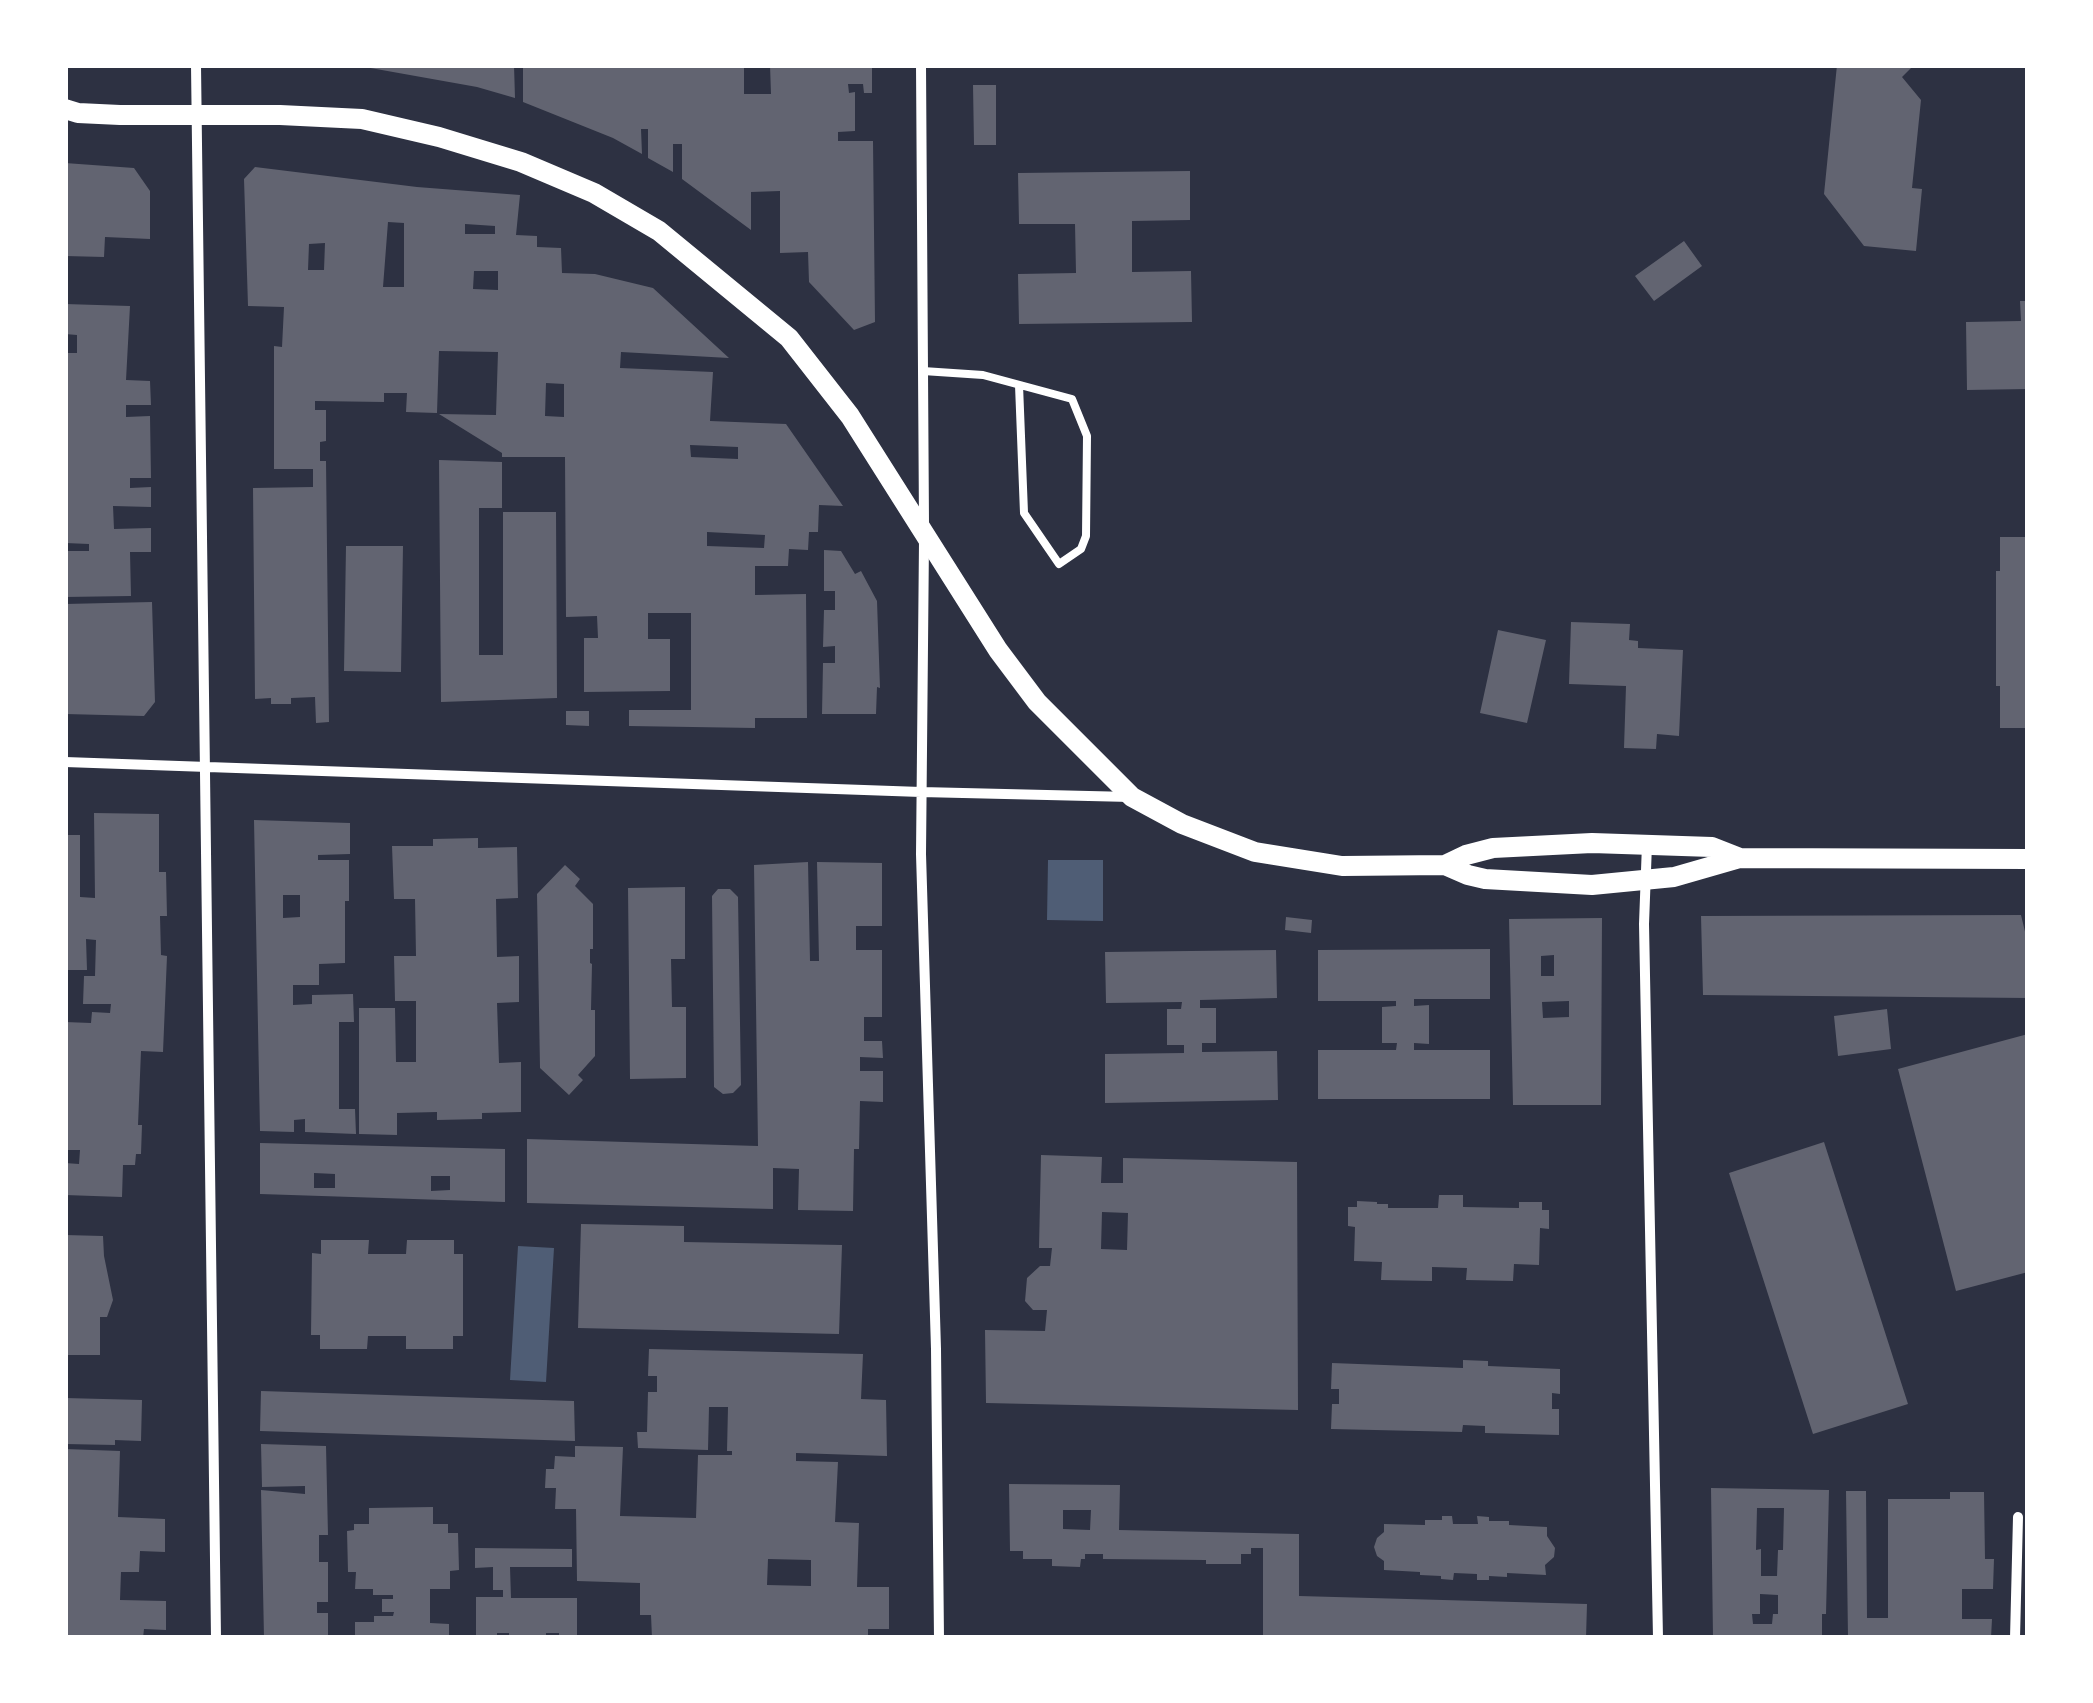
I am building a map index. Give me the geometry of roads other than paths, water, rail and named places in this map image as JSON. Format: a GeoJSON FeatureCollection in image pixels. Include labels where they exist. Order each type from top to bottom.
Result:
{"type":"FeatureCollection","features":[{"type":"Feature","properties":{"kind":"main road"},"geometry":{"type":"LineString","coordinates":[[65,109],[78,113],[362,119],[520,162],[594,194],[659,231],[789,338],[850,416],[998,650],[1038,702],[1132,797],[1182,824],[1255,852],[1342,866],[1444,864],[1493,848],[1592,843],[1712,847],[1740,858]]}},
{"type":"Feature","properties":{"kind":"main road"},"geometry":{"type":"LineString","coordinates":[[1444,864],[1485,879],[1592,886],[1674,876],[1740,858],[2028,859]]}},
{"type":"Feature","properties":{"kind":"street"},"geometry":{"type":"LineString","coordinates":[[196,65],[216,1638]]}},
{"type":"Feature","properties":{"kind":"street"},"geometry":{"type":"LineString","coordinates":[[921,65],[921,854],[936,1349],[939,1638]]}},
{"type":"Feature","properties":{"kind":"street"},"geometry":{"type":"LineString","coordinates":[[65,762],[1132,797]]}},
{"type":"Feature","properties":{"kind":"street"},"geometry":{"type":"LineString","coordinates":[[1647,844],[1644,924],[1658,1638]]}},
{"type":"Feature","properties":{"kind":"street"},"geometry":{"type":"LineString","coordinates":[[2015,1638],[2018,1517]]}},
{"type":"Feature","properties":{"kind":"lane"},"geometry":{"type":"LineString","coordinates":[[923,371],[967,373],[1019,385],[1072,399],[1087,436],[1086,536],[1081,549],[1059,564],[1024,513],[1019,385]]}},
{"type":"Feature","properties":{"kind":"water"},"geometry":{"type":"Polygon","coordinates":[[[1048,860],[1103,860],[1103,921],[1047,920],[1048,860]]]}},
{"type":"Feature","properties":{"kind":"water"},"geometry":{"type":"Polygon","coordinates":[[[518,1246],[554,1248],[546,1382],[510,1380],[518,1246]]]}}]}
